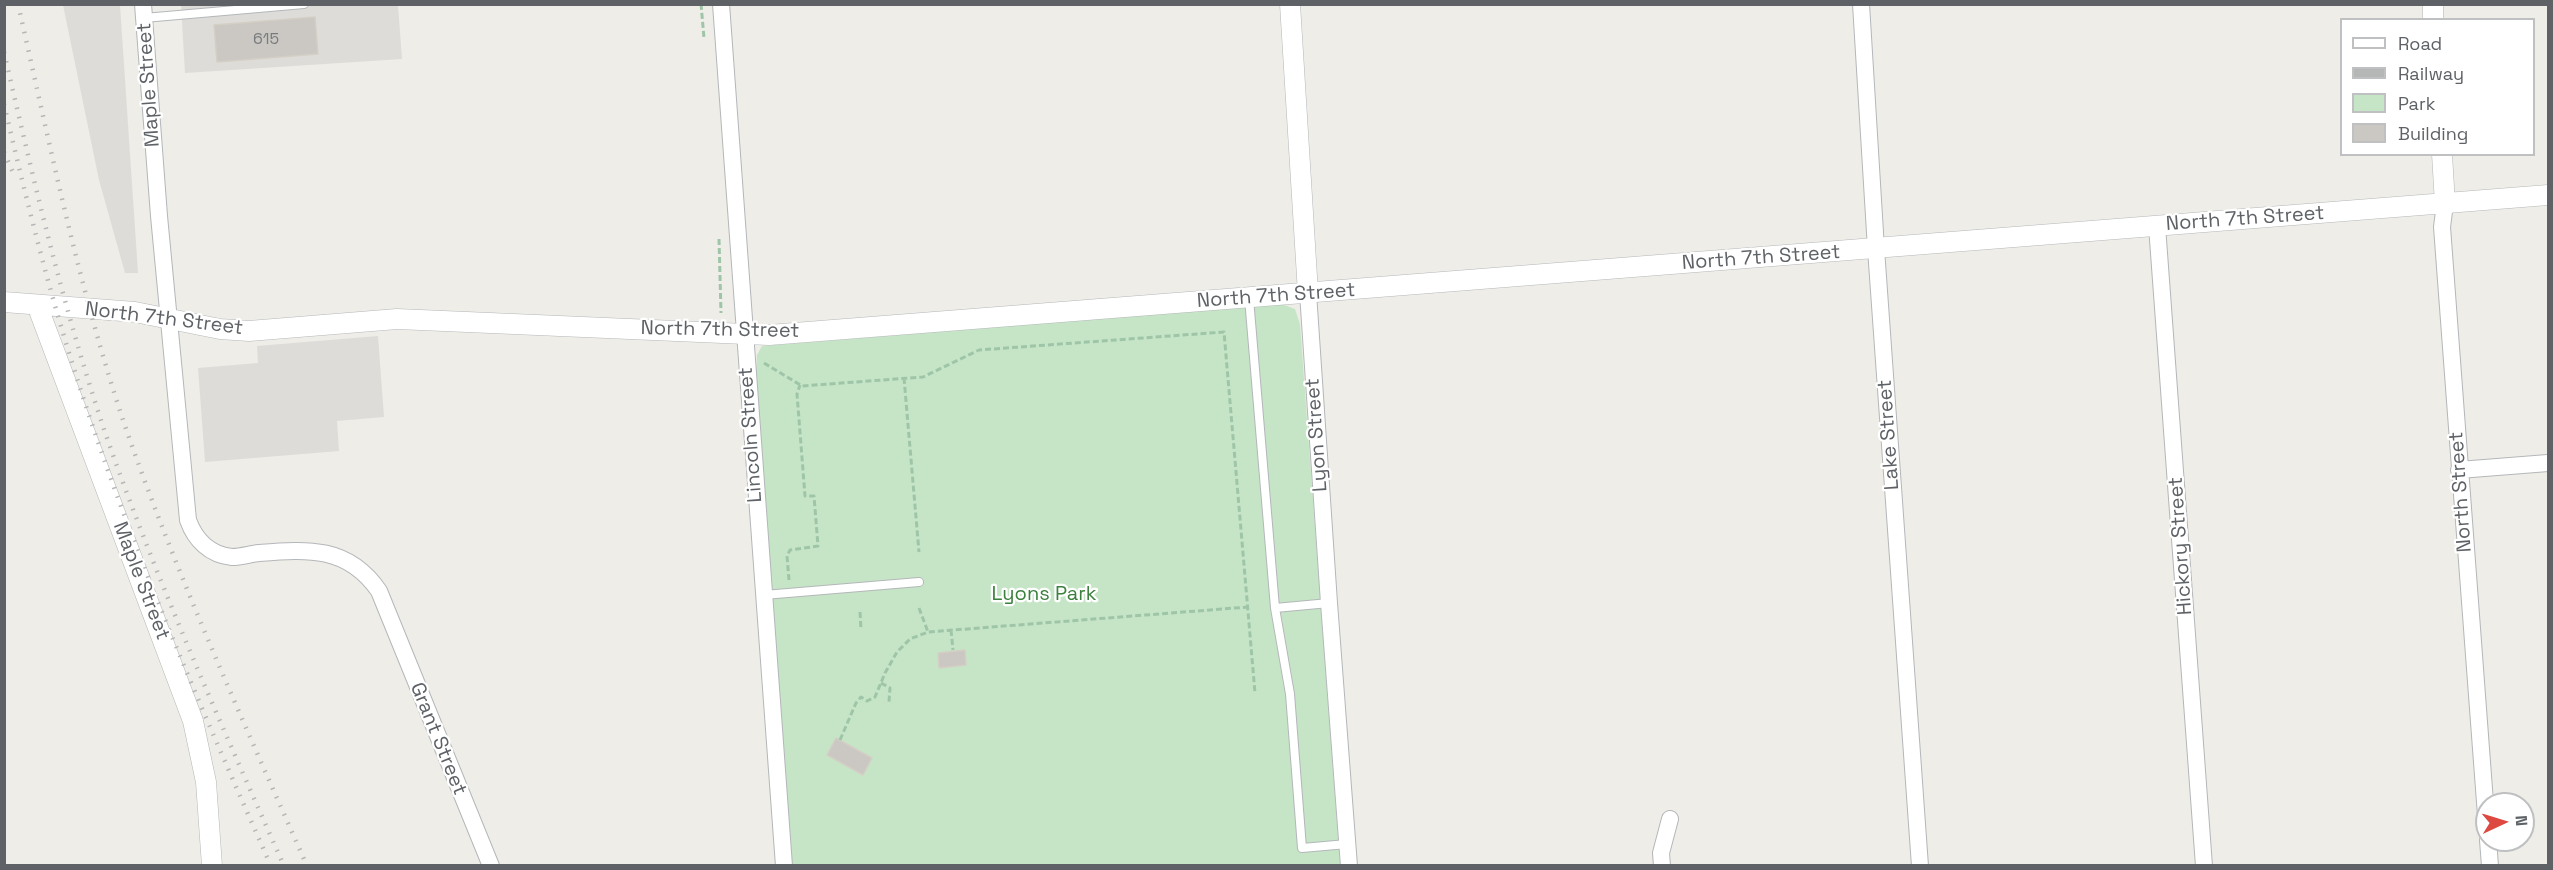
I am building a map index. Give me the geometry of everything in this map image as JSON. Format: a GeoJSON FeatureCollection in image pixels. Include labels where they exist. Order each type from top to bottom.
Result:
{"type":"FeatureCollection","features":[{"type":"Feature","properties":{"kind":"street","name":"Lincoln Street"},"geometry":{"type":"LineString","coordinates":[[721,4],[784,866]]}},
{"type":"Feature","properties":{"kind":"street","name":"Lyon Street"},"geometry":{"type":"LineString","coordinates":[[1290,4],[1329,603],[1349,866]]}},
{"type":"Feature","properties":{"kind":"street","name":"Lake Street"},"geometry":{"type":"LineString","coordinates":[[1861,4],[1920,866]]}},
{"type":"Feature","properties":{"kind":"street","name":"Maple Street"},"geometry":{"type":"LineString","coordinates":[[144,11],[159,216],[188,520],[197,538],[212,551]]}},
{"type":"Feature","properties":{"kind":"street","name":"North Street"},"geometry":{"type":"LineString","coordinates":[[2442,156],[2445,204],[2442,227],[2484,792]]}},
{"type":"Feature","properties":{"kind":"street","name":"North 7th Street"},"geometry":{"type":"LineString","coordinates":[[4,302],[116,310],[220,329],[249,331],[396,320],[480,321],[722,333],[745,342],[769,335],[2548,195]]}},
{"type":"Feature","properties":{"kind":"street","name":"Hickory Street"},"geometry":{"type":"LineString","coordinates":[[2157,226],[2204,866]]}},
{"type":"Feature","properties":{"kind":"street","name":"Maple Street"},"geometry":{"type":"LineString","coordinates":[[37,305],[193,721],[206,782],[213,866]]}},
{"type":"Feature","properties":{"kind":"street"},"geometry":{"type":"LineString","coordinates":[[2459,470],[2548,463]]}},
{"type":"Feature","properties":{"kind":"street","name":"Grant Street"},"geometry":{"type":"LineString","coordinates":[[212,551],[232,556],[304,550],[324,552],[345,559],[359,569],[379,591],[491,866]]}},
{"type":"Feature","properties":{"kind":"street"},"geometry":{"type":"LineString","coordinates":[[1662,866],[1661,853],[1670,819]]}},
{"type":"Feature","properties":{"kind":"lane"},"geometry":{"type":"LineString","coordinates":[[144,11],[304,4]]}},
{"type":"Feature","properties":{"kind":"lane"},"geometry":{"type":"LineString","coordinates":[[1249,298],[1275,608],[1290,694],[1302,848],[1347,844]]}},
{"type":"Feature","properties":{"kind":"lane"},"geometry":{"type":"LineString","coordinates":[[763,595],[919,582]]}},
{"type":"Feature","properties":{"kind":"lane"},"geometry":{"type":"LineString","coordinates":[[1275,608],[1329,603]]}},
{"type":"Feature","properties":{"kind":"path"},"geometry":{"type":"LineString","coordinates":[[701,4],[704,40]]}},
{"type":"Feature","properties":{"kind":"path"},"geometry":{"type":"LineString","coordinates":[[719,238],[722,333]]}},
{"type":"Feature","properties":{"kind":"path"},"geometry":{"type":"LineString","coordinates":[[745,342],[800,385],[923,377],[979,350],[1224,332],[1255,693]]}},
{"type":"Feature","properties":{"kind":"path"},"geometry":{"type":"LineString","coordinates":[[904,378],[919,552]]}},
{"type":"Feature","properties":{"kind":"path"},"geometry":{"type":"LineString","coordinates":[[790,593],[788,553],[793,548],[818,546],[814,496],[805,496],[797,394],[800,385]]}},
{"type":"Feature","properties":{"kind":"path"},"geometry":{"type":"LineString","coordinates":[[840,740],[856,703],[861,697],[867,701],[875,697],[891,661],[903,645],[918,635],[951,630],[1248,607]]}},
{"type":"Feature","properties":{"kind":"path"},"geometry":{"type":"LineString","coordinates":[[919,608],[928,632]]}},
{"type":"Feature","properties":{"kind":"path"},"geometry":{"type":"LineString","coordinates":[[860,612],[861,630]]}},
{"type":"Feature","properties":{"kind":"path"},"geometry":{"type":"LineString","coordinates":[[951,630],[953,650]]}},
{"type":"Feature","properties":{"kind":"path"},"geometry":{"type":"LineString","coordinates":[[881,683],[890,688],[889,702]]}},
{"type":"Feature","properties":{"kind":"shaded area"},"geometry":{"type":"Polygon","coordinates":[[[63,5],[120,5],[138,273],[125,273],[99,180],[63,5]]]}},
{"type":"Feature","properties":{"kind":"shaded area"},"geometry":{"type":"Polygon","coordinates":[[[181,5],[398,5],[402,59],[185,73],[181,5]]]}},
{"type":"Feature","properties":{"kind":"shaded area"},"geometry":{"type":"Polygon","coordinates":[[[378,336],[384,417],[337,421],[339,451],[205,462],[198,368],[258,363],[257,346],[378,336]]]}},
{"type":"Feature","properties":{"kind":"green space","name":"Lyons Park"},"geometry":{"type":"Polygon","coordinates":[[[1282,304],[1295,309],[1300,324],[1340,864],[792,865],[756,374],[757,355],[762,346],[1282,304]]]}},
{"type":"Feature","properties":{"kind":"building"},"geometry":{"type":"Polygon","coordinates":[[[315,17],[318,54],[217,62],[214,25],[315,17]]]}},
{"type":"Feature","properties":{"kind":"building"},"geometry":{"type":"Polygon","coordinates":[[[965,650],[966,665],[939,668],[938,653],[965,650]]]}},
{"type":"Feature","properties":{"kind":"building"},"geometry":{"type":"Polygon","coordinates":[[[836,738],[872,758],[863,775],[827,755],[836,738]]]}},
{"type":"Feature","properties":{"kind":"railway"},"geometry":{"type":"LineString","coordinates":[[18,4],[79,269],[125,426],[166,538],[307,866]]}},
{"type":"Feature","properties":{"kind":"railway"},"geometry":{"type":"LineString","coordinates":[[4,52],[63,295],[107,438],[169,600],[284,866]]}},
{"type":"Feature","properties":{"kind":"railway"},"geometry":{"type":"LineString","coordinates":[[4,104],[28,205],[65,339],[118,498],[166,622],[271,866]]}},
{"type":"Feature","properties":{"kind":"railway"},"geometry":{"type":"LineString","coordinates":[[4,152],[15,177]]}}]}
